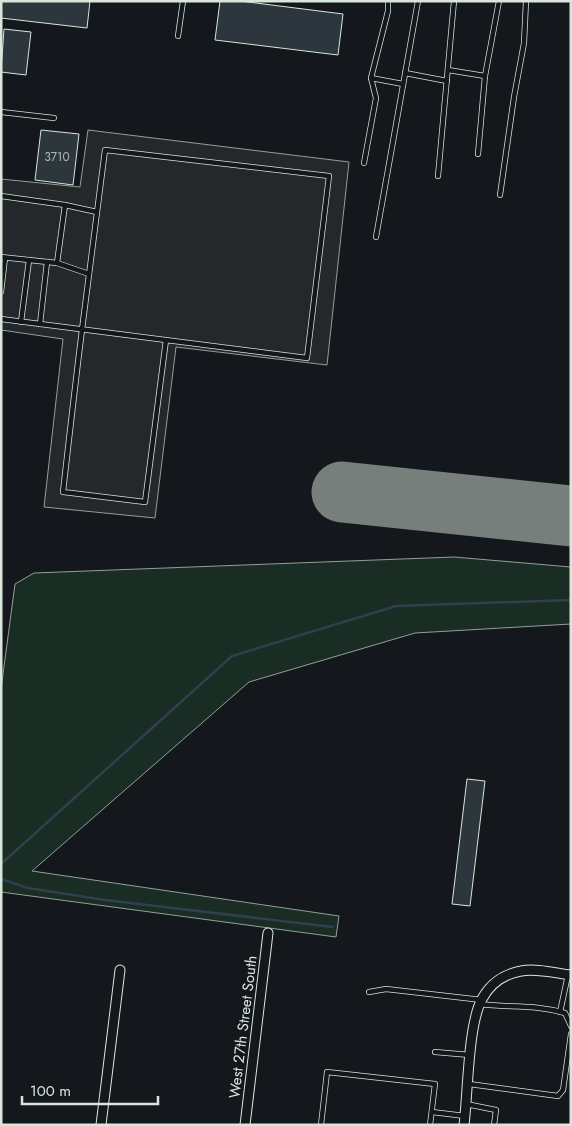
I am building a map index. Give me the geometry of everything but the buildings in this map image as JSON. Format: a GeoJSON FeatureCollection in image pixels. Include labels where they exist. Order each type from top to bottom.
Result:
{"type":"FeatureCollection","features":[{"type":"Feature","properties":{"kind":"street","name":"West 27th Street South"},"geometry":{"type":"LineString","coordinates":[[245,1125],[268,933]]}},
{"type":"Feature","properties":{"kind":"street"},"geometry":{"type":"LineString","coordinates":[[101,1125],[120,970]]}},
{"type":"Feature","properties":{"kind":"street"},"geometry":{"type":"LineString","coordinates":[[464,1120],[471,1055],[481,1002],[494,983],[523,970],[569,975]]}},
{"type":"Feature","properties":{"kind":"lane"},"geometry":{"type":"LineString","coordinates":[[178,36],[182,1]]}},
{"type":"Feature","properties":{"kind":"lane"},"geometry":{"type":"LineString","coordinates":[[364,163],[376,98],[371,78],[388,11],[388,1]]}},
{"type":"Feature","properties":{"kind":"lane"},"geometry":{"type":"LineString","coordinates":[[376,237],[418,1]]}},
{"type":"Feature","properties":{"kind":"lane"},"geometry":{"type":"LineString","coordinates":[[438,176],[454,1]]}},
{"type":"Feature","properties":{"kind":"lane"},"geometry":{"type":"LineString","coordinates":[[478,154],[485,76],[498,1]]}},
{"type":"Feature","properties":{"kind":"lane"},"geometry":{"type":"LineString","coordinates":[[500,195],[524,43],[526,1]]}},
{"type":"Feature","properties":{"kind":"lane"},"geometry":{"type":"LineString","coordinates":[[448,70],[485,76]]}},
{"type":"Feature","properties":{"kind":"lane"},"geometry":{"type":"LineString","coordinates":[[405,73],[446,81]]}},
{"type":"Feature","properties":{"kind":"lane"},"geometry":{"type":"LineString","coordinates":[[371,78],[403,84]]}},
{"type":"Feature","properties":{"kind":"lane"},"geometry":{"type":"LineString","coordinates":[[1,112],[54,118]]}},
{"type":"Feature","properties":{"kind":"lane"},"geometry":{"type":"LineString","coordinates":[[1,319],[82,330],[166,340],[307,358],[329,176],[105,150],[89,274],[82,330],[62,492],[145,502],[166,340]]}},
{"type":"Feature","properties":{"kind":"lane"},"geometry":{"type":"LineString","coordinates":[[1,196],[65,205],[97,212]]}},
{"type":"Feature","properties":{"kind":"lane"},"geometry":{"type":"LineString","coordinates":[[57,264],[65,205]]}},
{"type":"Feature","properties":{"kind":"lane"},"geometry":{"type":"LineString","coordinates":[[1,292],[3,258],[47,262],[89,274]]}},
{"type":"Feature","properties":{"kind":"lane"},"geometry":{"type":"LineString","coordinates":[[21,322],[29,260]]}},
{"type":"Feature","properties":{"kind":"lane"},"geometry":{"type":"LineString","coordinates":[[40,324],[47,262]]}},
{"type":"Feature","properties":{"kind":"lane"},"geometry":{"type":"LineString","coordinates":[[560,1012],[569,975]]}},
{"type":"Feature","properties":{"kind":"lane"},"geometry":{"type":"LineString","coordinates":[[369,992],[386,989],[481,1002],[502,1007],[518,1004],[565,1013],[571,1026]]}},
{"type":"Feature","properties":{"kind":"lane"},"geometry":{"type":"LineString","coordinates":[[469,1084],[548,1095],[562,1094],[571,1034]]}},
{"type":"Feature","properties":{"kind":"lane"},"geometry":{"type":"LineString","coordinates":[[435,1052],[471,1055]]}},
{"type":"Feature","properties":{"kind":"lane"},"geometry":{"type":"LineString","coordinates":[[320,1125],[326,1072],[435,1084],[430,1125]]}},
{"type":"Feature","properties":{"kind":"lane"},"geometry":{"type":"LineString","coordinates":[[466,1104],[496,1110],[494,1125]]}},
{"type":"Feature","properties":{"kind":"lane"},"geometry":{"type":"LineString","coordinates":[[432,1112],[464,1120]]}},
{"type":"Feature","properties":{"kind":"green space"},"geometry":{"type":"Polygon","coordinates":[[[454,557],[571,567],[571,624],[415,633],[249,682],[32,871],[339,916],[336,937],[1,892],[1,689],[15,584],[34,573],[454,557]]]}},
{"type":"Feature","properties":{"kind":"shaded area"},"geometry":{"type":"Polygon","coordinates":[[[88,130],[349,162],[327,365],[176,347],[155,518],[44,507],[63,339],[1,330],[1,179],[80,187],[88,130]]]}},
{"type":"Feature","properties":{"kind":"waterway"},"geometry":{"type":"LineString","coordinates":[[1,864],[232,656],[396,606],[571,600]]}},
{"type":"Feature","properties":{"kind":"waterway"},"geometry":{"type":"LineString","coordinates":[[1,879],[28,888],[105,900],[333,927]]}},
{"type":"Feature","properties":{"kind":"runway"},"geometry":{"type":"LineString","coordinates":[[342,492],[571,516]]}}]}
